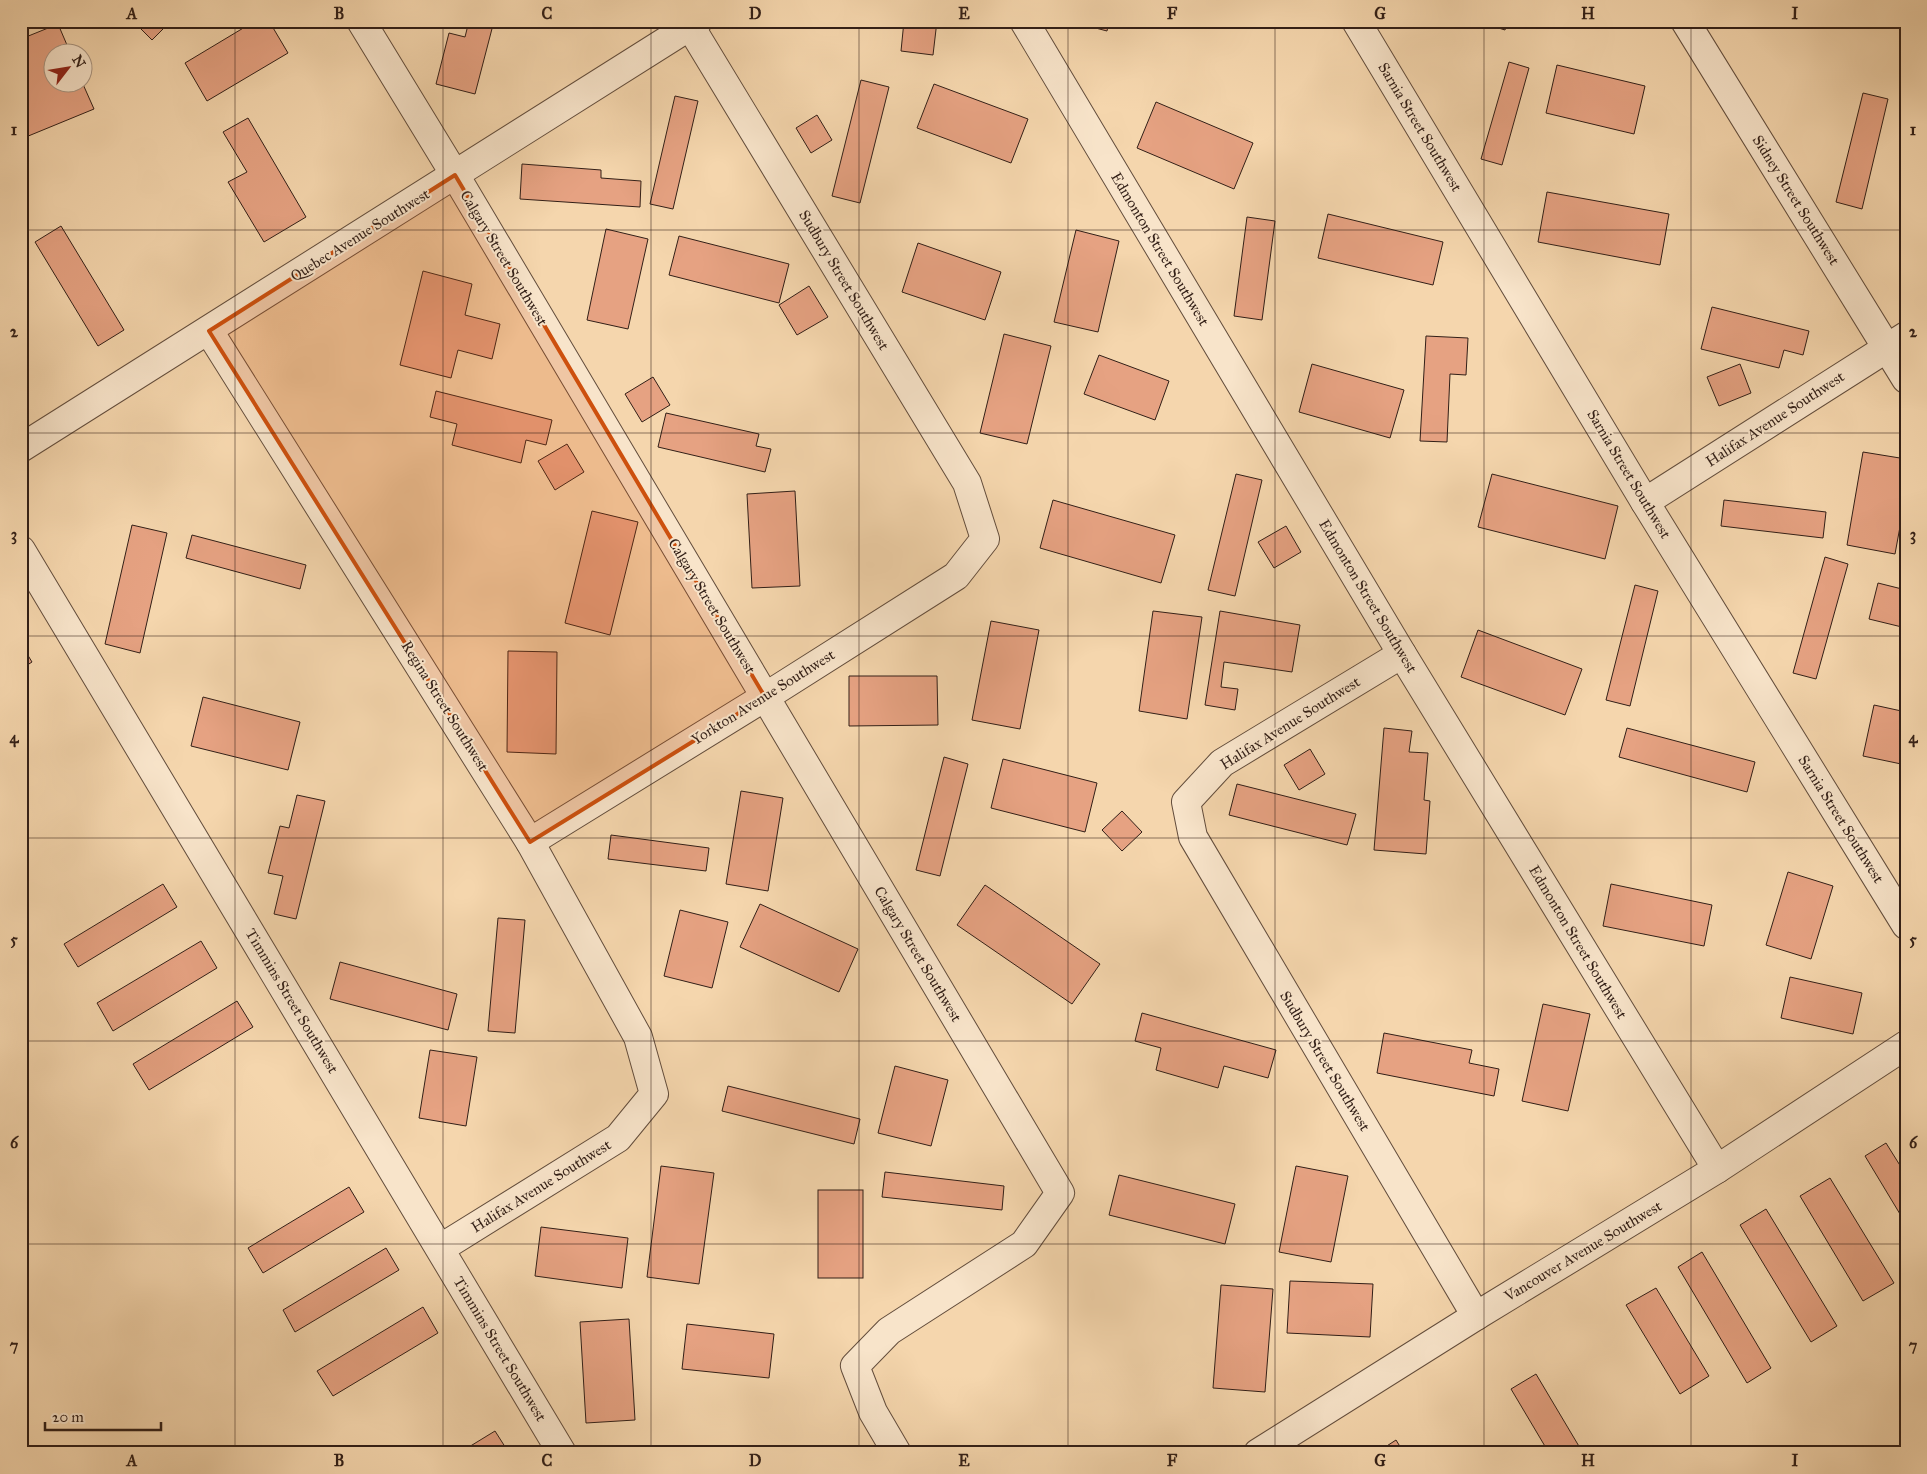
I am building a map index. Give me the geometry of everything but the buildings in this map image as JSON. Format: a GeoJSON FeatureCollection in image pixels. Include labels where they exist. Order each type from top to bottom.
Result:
{"type":"FeatureCollection","features":[{"type":"Feature","properties":{"kind":"street","name":"Calgary Street Southwest"},"geometry":{"type":"LineString","coordinates":[[361,21],[455,175],[1060,1192],[1024,1244],[889,1331],[855,1366],[873,1412],[897,1453]]}},
{"type":"Feature","properties":{"kind":"street","name":"Edmonton Street Southwest"},"geometry":{"type":"LineString","coordinates":[[1024,21],[1402,654],[1716,1169]]}},
{"type":"Feature","properties":{"kind":"street","name":"Sarnia Street Southwest"},"geometry":{"type":"LineString","coordinates":[[1356,21],[1645,502],[1906,925]]}},
{"type":"Feature","properties":{"kind":"street","name":"Sidney Street Southwest"},"geometry":{"type":"LineString","coordinates":[[1685,21],[1896,342],[1906,380]]}},
{"type":"Feature","properties":{"kind":"street","name":"Quebec Avenue Southwest"},"geometry":{"type":"LineString","coordinates":[[21,448],[694,24]]}},
{"type":"Feature","properties":{"kind":"street","name":"Sudbury Street Southwest"},"geometry":{"type":"LineString","coordinates":[[694,24],[967,483],[985,540]]}},
{"type":"Feature","properties":{"kind":"street","name":"Regina Street Southwest"},"geometry":{"type":"LineString","coordinates":[[209,331],[530,842],[638,1037],[654,1094]]}},
{"type":"Feature","properties":{"kind":"street","name":"Halifax Avenue Southwest"},"geometry":{"type":"LineString","coordinates":[[1645,502],[1896,342]]}},
{"type":"Feature","properties":{"kind":"street","name":"Yorkton Avenue Southwest"},"geometry":{"type":"LineString","coordinates":[[530,842],[766,697],[956,576],[985,540]]}},
{"type":"Feature","properties":{"kind":"street","name":"Timmins Street Southwest"},"geometry":{"type":"LineString","coordinates":[[21,550],[441,1248],[562,1453]]}},
{"type":"Feature","properties":{"kind":"street","name":"Halifax Avenue Southwest"},"geometry":{"type":"LineString","coordinates":[[1186,802],[1222,763],[1402,654]]}},
{"type":"Feature","properties":{"kind":"street","name":"Sudbury Street Southwest"},"geometry":{"type":"LineString","coordinates":[[1186,802],[1192,837],[1476,1316]]}},
{"type":"Feature","properties":{"kind":"street","name":"Vancouver Avenue Southwest"},"geometry":{"type":"LineString","coordinates":[[1258,1453],[1476,1316],[1716,1169],[1906,1046]]}},
{"type":"Feature","properties":{"kind":"street","name":"Halifax Avenue Southwest"},"geometry":{"type":"LineString","coordinates":[[441,1248],[618,1138],[654,1094]]}},
{"type":"Feature","properties":{"kind":"highlighted area"},"geometry":{"type":"Polygon","coordinates":[[[455,175],[765,697],[530,842],[209,331],[455,175]]]}}]}
